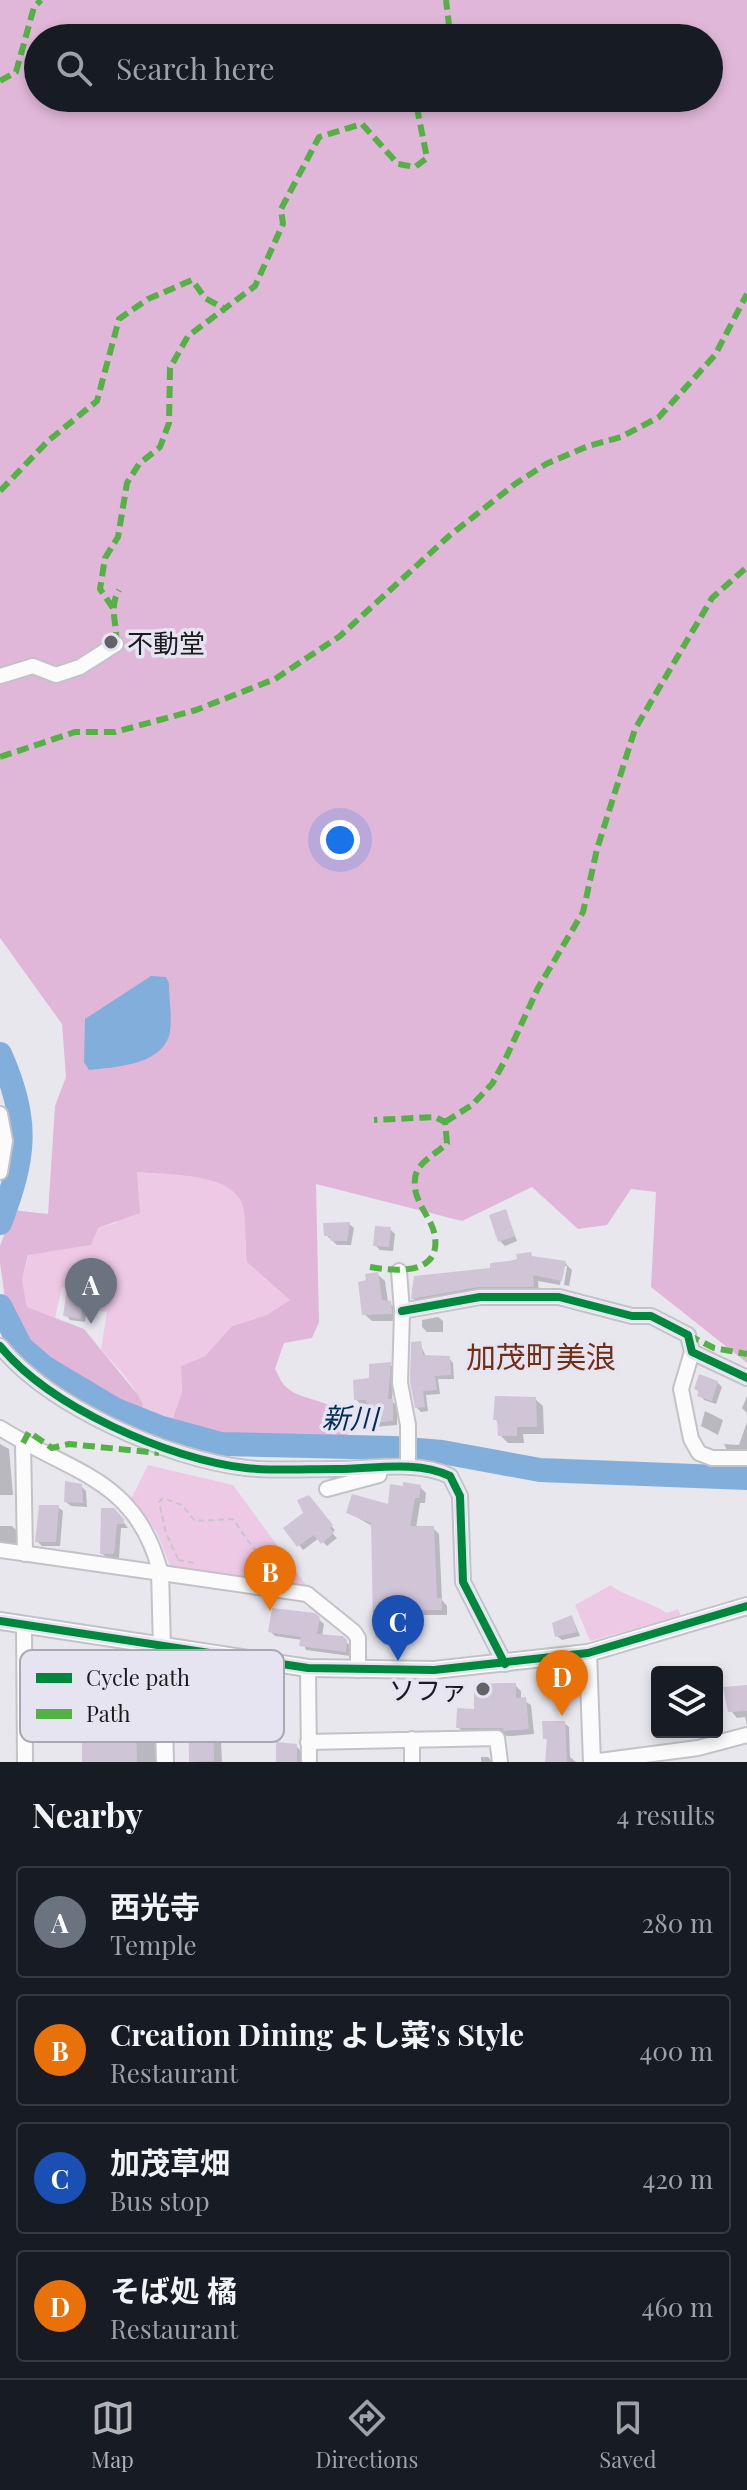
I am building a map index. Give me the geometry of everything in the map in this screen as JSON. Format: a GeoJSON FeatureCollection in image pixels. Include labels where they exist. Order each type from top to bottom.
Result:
{"type":"FeatureCollection","features":[{"type":"Feature","properties":{"kind":"street"},"geometry":{"type":"LineString","coordinates":[[0,676],[33,666],[56,675],[80,667],[116,644]]}},
{"type":"Feature","properties":{"kind":"street"},"geometry":{"type":"LineString","coordinates":[[0,1114],[5,1141],[0,1172]]}},
{"type":"Feature","properties":{"kind":"street"},"geometry":{"type":"LineString","coordinates":[[399,1271],[402,1311],[400,1383],[408,1439],[403,1466]]}},
{"type":"Feature","properties":{"kind":"street"},"geometry":{"type":"LineString","coordinates":[[402,1311],[480,1297],[559,1297],[632,1316],[651,1316],[688,1335],[692,1352],[681,1389],[691,1439],[699,1453],[712,1458],[747,1458]]}},
{"type":"Feature","properties":{"kind":"street"},"geometry":{"type":"LineString","coordinates":[[0,1346],[35,1381],[105,1421],[172,1453],[247,1468],[403,1466],[437,1470],[457,1484],[461,1503],[463,1582],[505,1664]]}},
{"type":"Feature","properties":{"kind":"street"},"geometry":{"type":"LineString","coordinates":[[692,1352],[747,1378]]}},
{"type":"Feature","properties":{"kind":"street"},"geometry":{"type":"LineString","coordinates":[[0,1428],[107,1486],[132,1508],[152,1539],[160,1571],[162,1648]]}},
{"type":"Feature","properties":{"kind":"street"},"geometry":{"type":"LineString","coordinates":[[23,1443],[25,1554]]}},
{"type":"Feature","properties":{"kind":"street"},"geometry":{"type":"LineString","coordinates":[[327,1489],[403,1466]]}},
{"type":"Feature","properties":{"kind":"street"},"geometry":{"type":"LineString","coordinates":[[0,1550],[307,1594],[354,1632],[358,1638],[358,1670]]}},
{"type":"Feature","properties":{"kind":"street"},"geometry":{"type":"LineString","coordinates":[[284,1665],[358,1670],[434,1670],[505,1664],[588,1653],[747,1606]]}},
{"type":"Feature","properties":{"kind":"street"},"geometry":{"type":"LineString","coordinates":[[0,1621],[177,1650]]}},
{"type":"Feature","properties":{"kind":"street"},"geometry":{"type":"LineString","coordinates":[[0,1628],[24,1627]]}},
{"type":"Feature","properties":{"kind":"street"},"geometry":{"type":"LineString","coordinates":[[24,1627],[24,1650]]}},
{"type":"Feature","properties":{"kind":"street"},"geometry":{"type":"LineString","coordinates":[[588,1653],[592,1762],[698,1748],[747,1735]]}},
{"type":"Feature","properties":{"kind":"street"},"geometry":{"type":"LineString","coordinates":[[308,1668],[309,1762]]}},
{"type":"Feature","properties":{"kind":"street"},"geometry":{"type":"LineString","coordinates":[[308,1742],[497,1738],[500,1762]]}},
{"type":"Feature","properties":{"kind":"street"},"geometry":{"type":"LineString","coordinates":[[412,1739],[412,1762]]}},
{"type":"Feature","properties":{"kind":"street"},"geometry":{"type":"LineString","coordinates":[[25,1742],[25,1762]]}},
{"type":"Feature","properties":{"kind":"street"},"geometry":{"type":"LineString","coordinates":[[164,1742],[165,1762]]}},
{"type":"Feature","properties":{"kind":"path"},"geometry":{"type":"LineString","coordinates":[[178,1559],[162,1520],[159,1502],[163,1498],[182,1505],[195,1521],[233,1519],[257,1552],[277,1563]]}},
{"type":"Feature","properties":{"kind":"shaded area"},"geometry":{"type":"Polygon","coordinates":[[[0,0],[747,0],[747,1363],[651,1287],[656,1192],[631,1189],[607,1225],[578,1229],[532,1187],[462,1221],[316,1184],[319,1322],[312,1338],[284,1343],[275,1369],[293,1392],[339,1411],[351,1430],[338,1445],[232,1440],[170,1426],[182,1392],[181,1366],[205,1356],[232,1326],[267,1315],[290,1300],[247,1262],[243,1207],[227,1187],[214,1181],[181,1175],[137,1172],[140,1213],[98,1228],[91,1245],[28,1255],[22,1280],[27,1307],[84,1329],[138,1395],[143,1405],[140,1415],[75,1383],[22,1343],[6,1306],[0,1263],[0,1246],[13,1210],[48,1214],[55,1106],[66,1077],[62,1024],[0,938],[0,0]]]}},
{"type":"Feature","properties":{"kind":"shaded area"},"geometry":{"type":"Polygon","coordinates":[[[137,1172],[198,1177],[227,1187],[237,1195],[244,1211],[247,1262],[291,1300],[267,1315],[232,1326],[205,1356],[181,1366],[182,1392],[170,1426],[140,1415],[141,1406],[134,1389],[101,1349],[107,1312],[93,1310],[94,1291],[62,1287],[55,1318],[27,1307],[22,1280],[29,1254],[90,1245],[97,1228],[116,1223],[137,1172]]]}},
{"type":"Feature","properties":{"kind":"shaded area"},"geometry":{"type":"Polygon","coordinates":[[[148,1465],[233,1485],[309,1589],[171,1568],[156,1531],[131,1499],[148,1465]]]}},
{"type":"Feature","properties":{"kind":"shaded area"},"geometry":{"type":"Polygon","coordinates":[[[611,1585],[667,1613],[678,1609],[681,1616],[590,1641],[575,1605],[611,1585]]]}},
{"type":"Feature","properties":{"kind":"water"},"geometry":{"type":"Polygon","coordinates":[[[151,976],[166,977],[169,983],[171,1024],[164,1046],[156,1054],[135,1063],[89,1070],[84,1062],[85,1019],[151,976]]]}},
{"type":"Feature","properties":{"kind":"building"},"geometry":{"type":"Polygon","coordinates":[[[506,1209],[515,1236],[498,1242],[489,1215],[506,1209]]]}},
{"type":"Feature","properties":{"kind":"building"},"geometry":{"type":"Polygon","coordinates":[[[350,1222],[347,1241],[331,1241],[330,1236],[324,1236],[323,1223],[350,1222]]]}},
{"type":"Feature","properties":{"kind":"building"},"geometry":{"type":"Polygon","coordinates":[[[375,1226],[391,1227],[389,1247],[373,1246],[375,1226]]]}},
{"type":"Feature","properties":{"kind":"building"},"geometry":{"type":"Polygon","coordinates":[[[531,1252],[532,1256],[566,1261],[562,1281],[533,1275],[534,1287],[478,1287],[411,1299],[414,1276],[490,1268],[490,1263],[517,1259],[516,1254],[531,1252]]]}},
{"type":"Feature","properties":{"kind":"building"},"geometry":{"type":"Polygon","coordinates":[[[378,1272],[382,1300],[391,1301],[392,1314],[362,1315],[358,1282],[366,1280],[365,1274],[378,1272]]]}},
{"type":"Feature","properties":{"kind":"building"},"geometry":{"type":"Polygon","coordinates":[[[67,1289],[90,1292],[89,1302],[83,1301],[81,1319],[63,1316],[67,1289]]]}},
{"type":"Feature","properties":{"kind":"building"},"geometry":{"type":"Polygon","coordinates":[[[421,1341],[423,1355],[450,1356],[451,1375],[435,1376],[437,1390],[423,1391],[425,1407],[415,1408],[410,1382],[411,1342],[421,1341]]]}},
{"type":"Feature","properties":{"kind":"building"},"geometry":{"type":"Polygon","coordinates":[[[391,1362],[388,1399],[393,1399],[393,1421],[368,1423],[366,1400],[354,1400],[353,1380],[369,1378],[369,1364],[391,1362]]]}},
{"type":"Feature","properties":{"kind":"building"},"geometry":{"type":"Polygon","coordinates":[[[699,1374],[718,1381],[712,1401],[697,1396],[699,1391],[694,1389],[699,1374]]]}},
{"type":"Feature","properties":{"kind":"building"},"geometry":{"type":"Polygon","coordinates":[[[495,1396],[536,1397],[537,1427],[517,1427],[517,1436],[498,1436],[497,1420],[493,1420],[495,1396]]]}},
{"type":"Feature","properties":{"kind":"building"},"geometry":{"type":"Polygon","coordinates":[[[65,1481],[82,1484],[83,1503],[64,1502],[65,1481]]]}},
{"type":"Feature","properties":{"kind":"building"},"geometry":{"type":"Polygon","coordinates":[[[403,1482],[421,1485],[419,1498],[415,1498],[410,1526],[434,1526],[437,1598],[442,1598],[442,1610],[397,1610],[397,1642],[382,1642],[382,1638],[376,1638],[373,1627],[371,1523],[346,1513],[352,1494],[388,1504],[390,1484],[403,1486],[403,1482]]]}},
{"type":"Feature","properties":{"kind":"building"},"geometry":{"type":"Polygon","coordinates":[[[309,1495],[333,1525],[330,1528],[334,1533],[321,1544],[314,1535],[297,1547],[283,1528],[303,1513],[297,1500],[309,1495]]]}},
{"type":"Feature","properties":{"kind":"building"},"geometry":{"type":"Polygon","coordinates":[[[39,1505],[59,1505],[56,1542],[35,1542],[39,1505]]]}},
{"type":"Feature","properties":{"kind":"building"},"geometry":{"type":"Polygon","coordinates":[[[101,1508],[114,1508],[124,1519],[124,1524],[117,1524],[114,1554],[100,1554],[101,1508]]]}},
{"type":"Feature","properties":{"kind":"building"},"geometry":{"type":"Polygon","coordinates":[[[272,1608],[315,1613],[320,1617],[317,1634],[343,1636],[347,1640],[346,1652],[299,1646],[301,1637],[268,1632],[272,1608]]]}},
{"type":"Feature","properties":{"kind":"building"},"geometry":{"type":"Polygon","coordinates":[[[572,1615],[577,1632],[555,1637],[552,1623],[572,1615]]]}},
{"type":"Feature","properties":{"kind":"building"},"geometry":{"type":"Polygon","coordinates":[[[516,1683],[516,1698],[526,1697],[529,1729],[456,1728],[457,1708],[474,1709],[474,1685],[516,1683]]]}},
{"type":"Feature","properties":{"kind":"building"},"geometry":{"type":"Polygon","coordinates":[[[747,1685],[747,1711],[728,1712],[723,1687],[747,1685]]]}},
{"type":"Feature","properties":{"kind":"building"},"geometry":{"type":"Polygon","coordinates":[[[542,1721],[565,1721],[567,1762],[545,1762],[547,1739],[543,1739],[542,1721]]]}},
{"type":"Feature","properties":{"kind":"building"},"geometry":{"type":"Polygon","coordinates":[[[82,1742],[137,1742],[137,1762],[82,1762],[82,1742]]]}},
{"type":"Feature","properties":{"kind":"building"},"geometry":{"type":"Polygon","coordinates":[[[189,1742],[214,1742],[214,1761],[189,1762],[189,1742]]]}},
{"type":"Feature","properties":{"kind":"building"},"geometry":{"type":"Polygon","coordinates":[[[276,1742],[297,1744],[297,1762],[276,1762],[276,1742]]]}},
{"type":"Feature","properties":{"kind":"waterway","name":"新川"},"geometry":{"type":"LineString","coordinates":[[0,1054],[16,1099],[21,1139],[15,1178],[0,1223]]}},
{"type":"Feature","properties":{"kind":"waterway","name":"新川"},"geometry":{"type":"LineString","coordinates":[[0,1306],[21,1347],[44,1367],[116,1410],[159,1427],[221,1444],[394,1448],[442,1452],[540,1470],[747,1478]]}},
{"type":"Feature","properties":{"kind":"marked path"},"geometry":{"type":"LineString","coordinates":[[29,24],[34,7],[41,0]]}},
{"type":"Feature","properties":{"kind":"marked path"},"geometry":{"type":"LineString","coordinates":[[446,0],[449,24]]}},
{"type":"Feature","properties":{"kind":"marked path"},"geometry":{"type":"LineString","coordinates":[[0,81],[16,72],[24,43]]}},
{"type":"Feature","properties":{"kind":"marked path"},"geometry":{"type":"LineString","coordinates":[[113,608],[100,589],[105,558],[118,537],[127,483],[139,464],[160,447],[169,423],[170,368],[188,336],[255,286],[283,224],[281,209],[319,137],[362,124],[398,164],[415,167],[427,158],[418,112]]}},
{"type":"Feature","properties":{"kind":"marked path"},"geometry":{"type":"LineString","coordinates":[[0,491],[48,441],[97,401],[119,319],[148,299],[192,280],[205,298],[227,310]]}},
{"type":"Feature","properties":{"kind":"marked path"},"geometry":{"type":"LineString","coordinates":[[0,757],[75,732],[115,732],[196,710],[275,679],[340,636],[449,536],[515,484],[546,464],[588,446],[621,437],[659,417],[715,355],[747,294]]}},
{"type":"Feature","properties":{"kind":"marked path"},"geometry":{"type":"LineString","coordinates":[[445,1122],[472,1105],[492,1084],[504,1062],[538,988],[583,912],[597,849],[635,729],[712,598],[747,567]]}},
{"type":"Feature","properties":{"kind":"marked path"},"geometry":{"type":"LineString","coordinates":[[116,644],[114,610],[119,590]]}},
{"type":"Feature","properties":{"kind":"marked path"},"geometry":{"type":"LineString","coordinates":[[370,1267],[403,1270],[423,1265],[430,1259],[435,1250],[435,1237],[419,1202],[415,1179],[423,1163],[447,1143],[445,1122],[435,1117],[374,1120]]}},
{"type":"Feature","properties":{"kind":"marked path"},"geometry":{"type":"LineString","coordinates":[[688,1335],[714,1348],[747,1354]]}},
{"type":"Feature","properties":{"kind":"marked path"},"geometry":{"type":"LineString","coordinates":[[23,1443],[29,1432],[52,1448],[69,1444],[159,1453]]}},
{"type":"Feature","properties":{"kind":"cycle path"},"geometry":{"type":"LineString","coordinates":[[402,1311],[480,1297],[559,1297],[632,1316],[651,1316],[688,1335],[692,1352],[747,1378]]}},
{"type":"Feature","properties":{"kind":"cycle path"},"geometry":{"type":"LineString","coordinates":[[0,1346],[49,1390],[79,1409],[147,1442],[182,1454],[246,1468],[291,1470],[394,1466],[423,1468],[450,1476],[460,1496],[463,1582],[505,1664]]}},
{"type":"Feature","properties":{"kind":"cycle path"},"geometry":{"type":"LineString","coordinates":[[284,1664],[308,1668],[434,1670],[588,1653],[747,1606]]}},
{"type":"Feature","properties":{"kind":"cycle path"},"geometry":{"type":"LineString","coordinates":[[0,1621],[190,1650]]}},
{"type":"Feature","properties":{"kind":"place","name":"不動堂"},"geometry":{"type":"Point","coordinates":[111,642]}},
{"type":"Feature","properties":{"kind":"place","name":"西光寺"},"geometry":{"type":"Point","coordinates":[91,1324]}},
{"type":"Feature","properties":{"kind":"place","name":"Creation Dining よし菜's Style"},"geometry":{"type":"Point","coordinates":[270,1611]}},
{"type":"Feature","properties":{"kind":"place","name":"加茂草畑"},"geometry":{"type":"Point","coordinates":[398,1661]}},
{"type":"Feature","properties":{"kind":"place","name":"ソファ"},"geometry":{"type":"Point","coordinates":[483,1689]}},
{"type":"Feature","properties":{"kind":"place","name":"そば処 橘"},"geometry":{"type":"Point","coordinates":[562,1716]}},
{"type":"Feature","properties":{"kind":"district","name":"加茂町美浪"},"geometry":{"type":"Point","coordinates":[541,1356]}}]}
